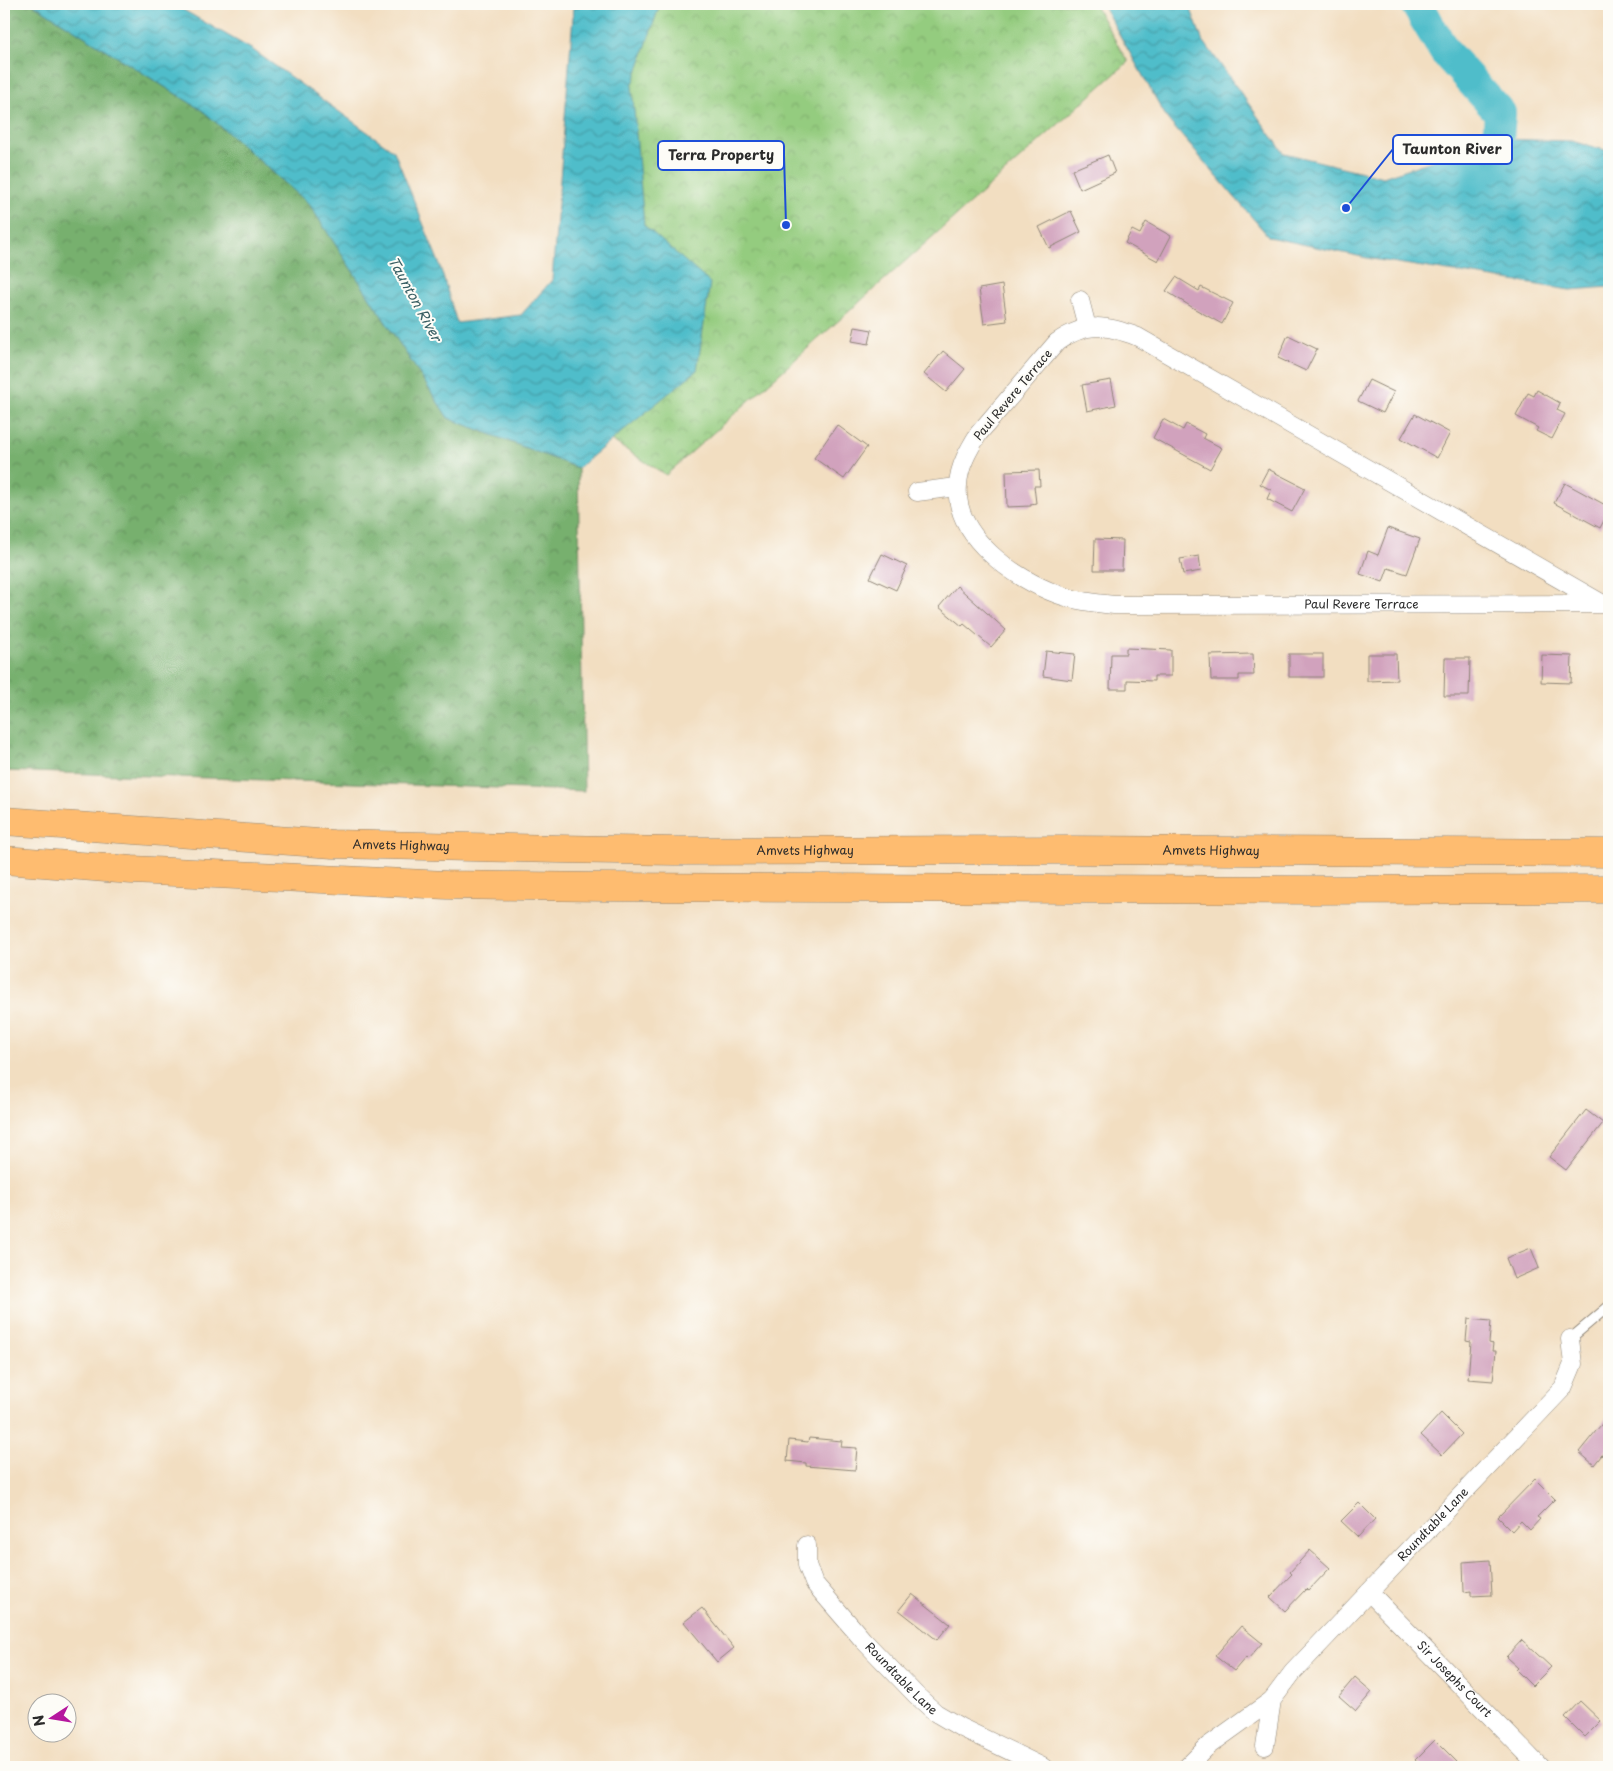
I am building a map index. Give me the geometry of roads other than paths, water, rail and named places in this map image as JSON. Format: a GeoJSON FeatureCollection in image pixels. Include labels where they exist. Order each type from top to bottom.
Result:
{"type":"FeatureCollection","features":[{"type":"Feature","properties":{"kind":"highway","name":"Amvets Highway"},"geometry":{"type":"LineString","coordinates":[[4,822],[333,844],[559,850],[1609,853]]}},
{"type":"Feature","properties":{"kind":"highway"},"geometry":{"type":"LineString","coordinates":[[4,860],[132,870],[447,885],[1301,890],[1609,889]]}},
{"type":"Feature","properties":{"kind":"street"},"geometry":{"type":"LineString","coordinates":[[1080,300],[1087,327]]}},
{"type":"Feature","properties":{"kind":"street","name":"Paul Revere Terrace"},"geometry":{"type":"LineString","coordinates":[[1087,327],[1111,328],[1138,338],[1606,604],[1114,605],[1092,603],[1043,589],[1015,574],[1002,564],[975,537],[965,521],[958,499],[959,474],[964,460],[979,432],[1057,342],[1068,334],[1087,327]]}},
{"type":"Feature","properties":{"kind":"street"},"geometry":{"type":"LineString","coordinates":[[917,492],[957,487]]}},
{"type":"Feature","properties":{"kind":"street","name":"Roundtable Lane"},"geometry":{"type":"LineString","coordinates":[[1187,1767],[1208,1746],[1272,1700],[1293,1672],[1563,1388],[1573,1364],[1570,1339]]}},
{"type":"Feature","properties":{"kind":"street","name":"Roundtable Lane"},"geometry":{"type":"LineString","coordinates":[[807,1545],[807,1565],[814,1583],[863,1640],[916,1695],[936,1712],[960,1727],[1043,1767]]}},
{"type":"Feature","properties":{"kind":"street","name":"Sir Josephs Court"},"geometry":{"type":"LineString","coordinates":[[1369,1592],[1540,1767]]}},
{"type":"Feature","properties":{"kind":"street","name":"Roundtable Lane"},"geometry":{"type":"LineString","coordinates":[[1265,1746],[1272,1700]]}},
{"type":"Feature","properties":{"kind":"lane"},"geometry":{"type":"LineString","coordinates":[[1570,1339],[1609,1306]]}},
{"type":"Feature","properties":{"kind":"water"},"geometry":{"type":"Polygon","coordinates":[[[33,4],[173,4],[253,50],[394,151],[439,263],[457,323],[521,315],[552,280],[574,4],[660,4],[632,87],[644,225],[710,283],[697,370],[578,468],[448,418],[309,204],[203,111],[33,4]]]}},
{"type":"Feature","properties":{"kind":"water"},"geometry":{"type":"Polygon","coordinates":[[[1102,4],[1189,4],[1202,39],[1284,153],[1383,177],[1498,139],[1571,141],[1609,151],[1609,287],[1570,290],[1372,259],[1269,237],[1168,120],[1102,4]]]}},
{"type":"Feature","properties":{"kind":"waterway"},"geometry":{"type":"LineString","coordinates":[[1416,4],[1445,52],[1500,113],[1497,156],[1476,173]]}},
{"type":"Feature","properties":{"kind":"place","name":"Taunton River"},"geometry":{"type":"Point","coordinates":[1346,208]}},
{"type":"Feature","properties":{"kind":"place","name":"Terra Property"},"geometry":{"type":"Point","coordinates":[786,225]}}]}
